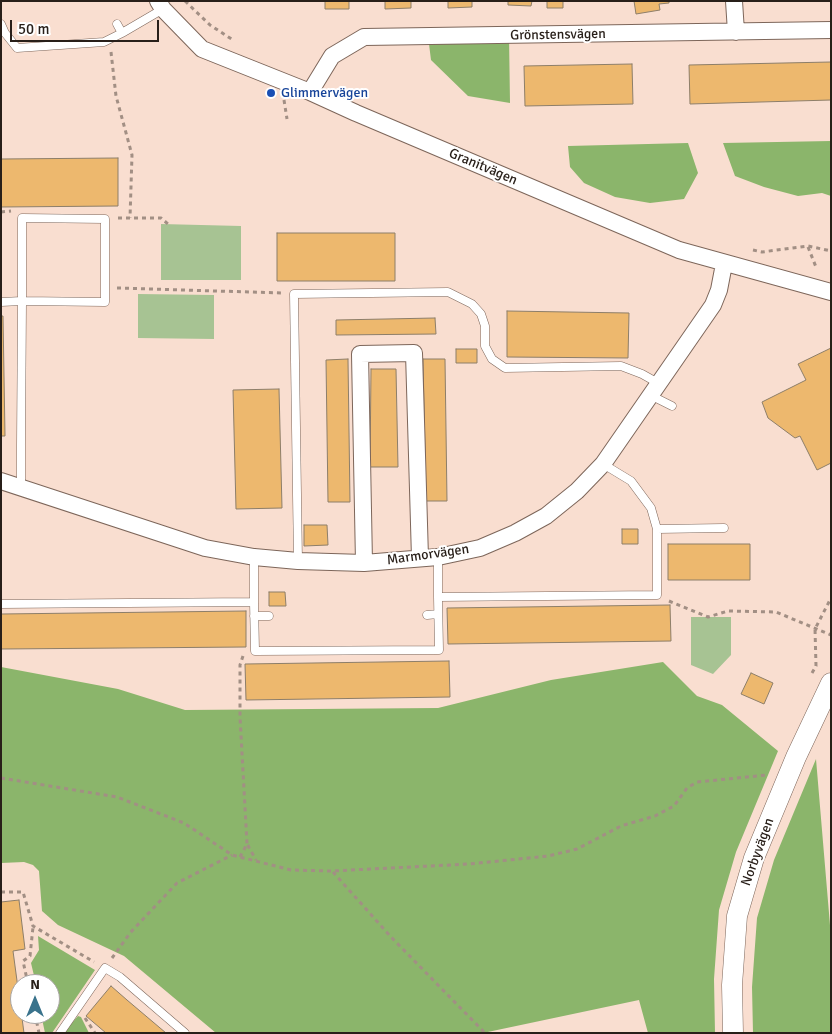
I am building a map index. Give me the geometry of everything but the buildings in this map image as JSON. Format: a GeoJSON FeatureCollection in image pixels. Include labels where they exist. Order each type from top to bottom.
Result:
{"type":"FeatureCollection","features":[{"type":"Feature","properties":{"kind":"street"},"geometry":{"type":"LineString","coordinates":[[734,1],[736,32]]}},
{"type":"Feature","properties":{"kind":"street","name":"Granitvägen"},"geometry":{"type":"LineString","coordinates":[[160,5],[202,49],[310,92],[679,250],[724,264],[831,292]]}},
{"type":"Feature","properties":{"kind":"street","name":"Grönstensvägen"},"geometry":{"type":"LineString","coordinates":[[310,92],[332,56],[364,37],[831,30]]}},
{"type":"Feature","properties":{"kind":"street","name":"Marmorvägen"},"geometry":{"type":"LineString","coordinates":[[1,481],[205,548],[254,557],[298,561],[364,563],[438,557],[480,548],[515,533],[546,516],[577,491],[603,464],[713,305],[719,290],[724,264]]}},
{"type":"Feature","properties":{"kind":"street"},"geometry":{"type":"LineString","coordinates":[[364,563],[360,354],[414,353],[420,558]]}},
{"type":"Feature","properties":{"kind":"street","name":"Norbyvägen"},"geometry":{"type":"LineString","coordinates":[[733,1033],[732,985],[737,916],[754,858],[796,757],[831,683]]}},
{"type":"Feature","properties":{"kind":"lane"},"geometry":{"type":"LineString","coordinates":[[1,24],[5,33],[17,48],[104,42],[122,33],[160,5]]}},
{"type":"Feature","properties":{"kind":"lane"},"geometry":{"type":"LineString","coordinates":[[117,24],[122,33]]}},
{"type":"Feature","properties":{"kind":"lane"},"geometry":{"type":"LineString","coordinates":[[1,302],[22,302],[105,302],[105,218],[22,218],[22,302],[21,487]]}},
{"type":"Feature","properties":{"kind":"lane"},"geometry":{"type":"LineString","coordinates":[[298,561],[294,294],[448,292],[472,304],[481,314],[485,346],[492,359],[505,368],[621,366],[642,374],[654,389],[672,406]]}},
{"type":"Feature","properties":{"kind":"lane"},"geometry":{"type":"LineString","coordinates":[[438,597],[657,595],[657,529],[651,508],[631,481],[603,464]]}},
{"type":"Feature","properties":{"kind":"lane"},"geometry":{"type":"LineString","coordinates":[[657,529],[724,528]]}},
{"type":"Feature","properties":{"kind":"lane"},"geometry":{"type":"LineString","coordinates":[[254,557],[255,651],[439,650],[438,557]]}},
{"type":"Feature","properties":{"kind":"lane"},"geometry":{"type":"LineString","coordinates":[[1,604],[254,602]]}},
{"type":"Feature","properties":{"kind":"lane"},"geometry":{"type":"LineString","coordinates":[[427,615],[438,614]]}},
{"type":"Feature","properties":{"kind":"lane"},"geometry":{"type":"LineString","coordinates":[[254,616],[269,616]]}},
{"type":"Feature","properties":{"kind":"lane"},"geometry":{"type":"LineString","coordinates":[[60,1033],[105,968],[120,977],[185,1033]]}},
{"type":"Feature","properties":{"kind":"path"},"geometry":{"type":"LineString","coordinates":[[112,39],[112,72],[116,96],[132,155],[130,218]]}},
{"type":"Feature","properties":{"kind":"path"},"geometry":{"type":"LineString","coordinates":[[283,98],[287,119]]}},
{"type":"Feature","properties":{"kind":"path"},"geometry":{"type":"LineString","coordinates":[[105,218],[161,218],[168,224]]}},
{"type":"Feature","properties":{"kind":"path"},"geometry":{"type":"LineString","coordinates":[[808,246],[816,267]]}},
{"type":"Feature","properties":{"kind":"path"},"geometry":{"type":"LineString","coordinates":[[105,288],[294,294]]}},
{"type":"Feature","properties":{"kind":"path"},"geometry":{"type":"LineString","coordinates":[[657,595],[708,617],[728,611],[776,612],[831,635]]}},
{"type":"Feature","properties":{"kind":"path"},"geometry":{"type":"LineString","coordinates":[[255,651],[247,652],[242,657],[240,717],[247,844],[256,861]]}},
{"type":"Feature","properties":{"kind":"path"},"geometry":{"type":"LineString","coordinates":[[1,778],[117,797],[184,823],[232,854],[291,870],[332,871],[469,864],[548,856],[576,849],[621,826],[654,816],[674,806],[687,788],[697,782],[767,775]]}},
{"type":"Feature","properties":{"kind":"path"},"geometry":{"type":"LineString","coordinates":[[240,856],[247,844]]}},
{"type":"Feature","properties":{"kind":"path"},"geometry":{"type":"LineString","coordinates":[[33,926],[105,968],[130,933],[176,883],[232,854]]}},
{"type":"Feature","properties":{"kind":"path"},"geometry":{"type":"LineString","coordinates":[[332,871],[391,937],[485,1033]]}},
{"type":"Feature","properties":{"kind":"path"},"geometry":{"type":"LineString","coordinates":[[1,892],[23,892],[33,926],[30,956],[23,961],[26,974]]}},
{"type":"Feature","properties":{"kind":"green space"},"geometry":{"type":"Polygon","coordinates":[[[428,36],[509,36],[510,103],[468,96],[431,60],[428,36]]]}},
{"type":"Feature","properties":{"kind":"green space"},"geometry":{"type":"Polygon","coordinates":[[[831,141],[831,196],[822,193],[798,196],[764,187],[735,176],[723,143],[831,141]]]}},
{"type":"Feature","properties":{"kind":"green space"},"geometry":{"type":"Polygon","coordinates":[[[688,143],[698,173],[684,199],[650,203],[615,197],[584,183],[570,167],[568,146],[688,143]]]}},
{"type":"Feature","properties":{"kind":"green space"},"geometry":{"type":"Polygon","coordinates":[[[161,224],[241,226],[241,280],[161,280],[161,224]]]}},
{"type":"Feature","properties":{"kind":"green space"},"geometry":{"type":"Polygon","coordinates":[[[138,294],[214,295],[214,339],[138,338],[138,294]]]}},
{"type":"Feature","properties":{"kind":"green space"},"geometry":{"type":"Polygon","coordinates":[[[691,617],[731,617],[731,655],[713,674],[691,665],[691,617]]]}},
{"type":"Feature","properties":{"kind":"green space"},"geometry":{"type":"Polygon","coordinates":[[[663,662],[697,696],[722,705],[778,751],[736,852],[719,910],[714,979],[715,1033],[648,1033],[639,1000],[483,1033],[216,1033],[124,956],[58,925],[42,911],[39,871],[33,865],[24,862],[1,863],[1,667],[118,689],[185,710],[438,708],[551,680],[663,662]]]}},
{"type":"Feature","properties":{"kind":"green space"},"geometry":{"type":"Polygon","coordinates":[[[816,759],[831,937],[831,1033],[753,1033],[752,987],[757,918],[774,860],[816,759]]]}},
{"type":"Feature","properties":{"kind":"green space"},"geometry":{"type":"Polygon","coordinates":[[[38,936],[95,970],[60,1021],[60,974],[34,974],[31,963],[39,950],[38,936]]]}},
{"type":"Feature","properties":{"kind":"green space"},"geometry":{"type":"Polygon","coordinates":[[[78,1016],[81,1017],[89,1033],[63,1033],[78,1016]]]}},
{"type":"Feature","properties":{"kind":"green space"},"geometry":{"type":"Polygon","coordinates":[[[43,1024],[58,1024],[52,1033],[45,1033],[43,1024]]]}},
{"type":"Feature","properties":{"kind":"place","name":"Glimmervägen"},"geometry":{"type":"Point","coordinates":[271,93]}}]}
